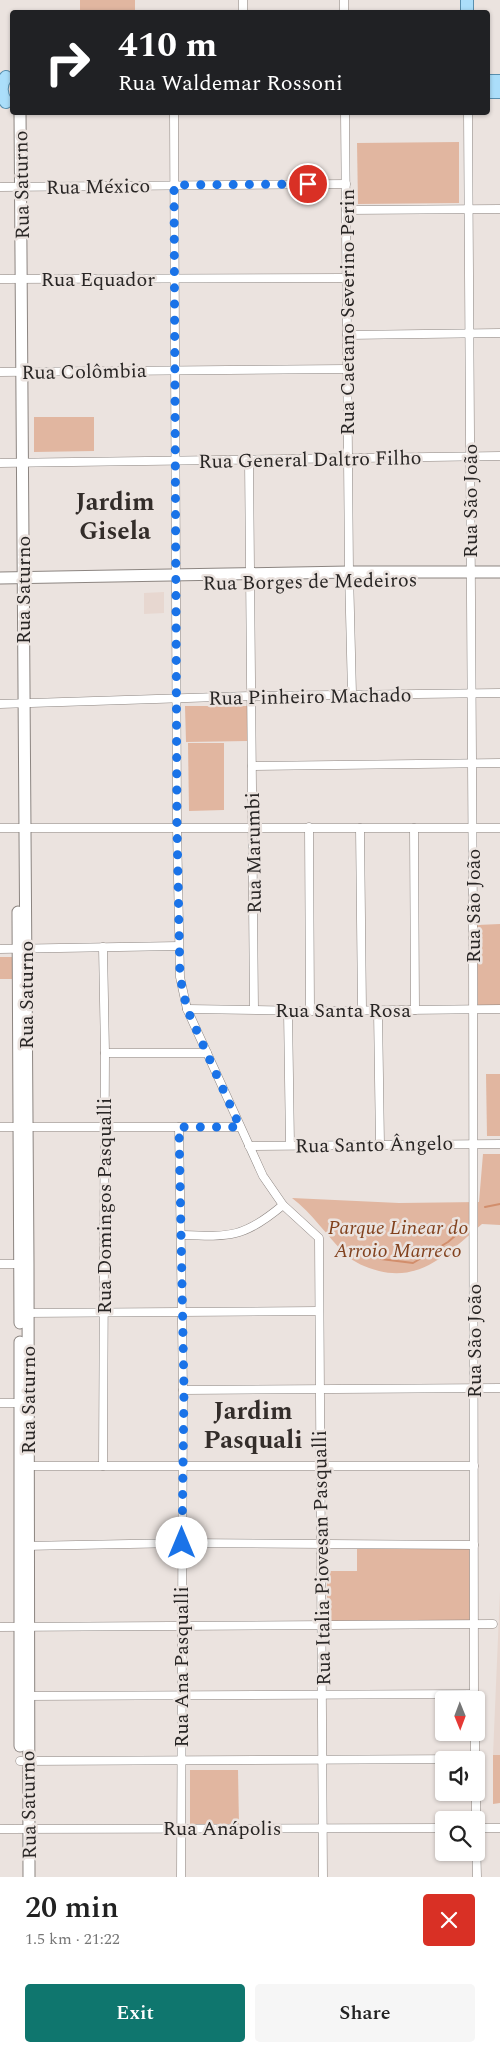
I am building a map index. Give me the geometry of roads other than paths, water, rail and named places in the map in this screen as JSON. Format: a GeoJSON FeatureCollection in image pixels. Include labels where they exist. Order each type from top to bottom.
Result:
{"type":"FeatureCollection","features":[{"type":"Feature","properties":{"kind":"main road"},"geometry":{"type":"LineString","coordinates":[[6,77],[2,81],[1,92],[6,102]]}},
{"type":"Feature","properties":{"kind":"street","name":"Rua Saturno"},"geometry":{"type":"LineString","coordinates":[[14,115],[18,187]]}},
{"type":"Feature","properties":{"kind":"street","name":"Rua Saturno"},"geometry":{"type":"LineString","coordinates":[[20,115],[18,187],[24,1312],[24,1829],[21,1877]]}},
{"type":"Feature","properties":{"kind":"street"},"geometry":{"type":"LineString","coordinates":[[174,115],[177,828],[180,977],[187,1009],[240,1127],[263,1176],[283,1205],[253,1228],[240,1233],[218,1236],[180,1235]]}},
{"type":"Feature","properties":{"kind":"street","name":"Rua Caetano Severino Perin"},"geometry":{"type":"LineString","coordinates":[[345,115],[349,576],[352,694]]}},
{"type":"Feature","properties":{"kind":"street","name":"Rua São João"},"geometry":{"type":"LineString","coordinates":[[468,115],[472,693],[474,1691]]}},
{"type":"Feature","properties":{"kind":"street","name":"Rua México"},"geometry":{"type":"LineString","coordinates":[[0,187],[346,184]]}},
{"type":"Feature","properties":{"kind":"street"},"geometry":{"type":"LineString","coordinates":[[346,210],[500,209]]}},
{"type":"Feature","properties":{"kind":"street","name":"Rua Equador"},"geometry":{"type":"LineString","coordinates":[[0,279],[347,278]]}},
{"type":"Feature","properties":{"kind":"street"},"geometry":{"type":"LineString","coordinates":[[347,335],[500,333]]}},
{"type":"Feature","properties":{"kind":"street","name":"Rua Colômbia"},"geometry":{"type":"LineString","coordinates":[[0,372],[347,369]]}},
{"type":"Feature","properties":{"kind":"street","name":"Rua General Daltro Filho"},"geometry":{"type":"LineString","coordinates":[[0,463],[500,456]]}},
{"type":"Feature","properties":{"kind":"street","name":"Rua Marumbi"},"geometry":{"type":"LineString","coordinates":[[249,460],[254,1009]]}},
{"type":"Feature","properties":{"kind":"street"},"geometry":{"type":"LineString","coordinates":[[471,576],[500,572]]}},
{"type":"Feature","properties":{"kind":"street","name":"Rua Borges de Medeiros"},"geometry":{"type":"LineString","coordinates":[[0,578],[20,581],[471,576],[500,580]]}},
{"type":"Feature","properties":{"kind":"street","name":"Rua Borges de Medeiros"},"geometry":{"type":"LineString","coordinates":[[0,585],[20,581]]}},
{"type":"Feature","properties":{"kind":"street","name":"Rua Pinheiro Machado"},"geometry":{"type":"LineString","coordinates":[[0,704],[250,696],[500,693]]}},
{"type":"Feature","properties":{"kind":"street"},"geometry":{"type":"LineString","coordinates":[[252,766],[500,763]]}},
{"type":"Feature","properties":{"kind":"street"},"geometry":{"type":"LineString","coordinates":[[0,828],[500,828]]}},
{"type":"Feature","properties":{"kind":"street"},"geometry":{"type":"LineString","coordinates":[[309,828],[310,1011]]}},
{"type":"Feature","properties":{"kind":"street"},"geometry":{"type":"LineString","coordinates":[[360,828],[362,1010]]}},
{"type":"Feature","properties":{"kind":"street"},"geometry":{"type":"LineString","coordinates":[[414,828],[415,1010]]}},
{"type":"Feature","properties":{"kind":"street"},"geometry":{"type":"LineString","coordinates":[[0,949],[179,946]]}},
{"type":"Feature","properties":{"kind":"street","name":"Rua Domingos Pasqualli"},"geometry":{"type":"LineString","coordinates":[[103,947],[105,1053],[103,1466]]}},
{"type":"Feature","properties":{"kind":"street","name":"Rua Santa Rosa"},"geometry":{"type":"LineString","coordinates":[[187,1009],[310,1011],[500,1009]]}},
{"type":"Feature","properties":{"kind":"street"},"geometry":{"type":"LineString","coordinates":[[288,1010],[290,1146]]}},
{"type":"Feature","properties":{"kind":"street"},"geometry":{"type":"LineString","coordinates":[[378,1011],[380,1145]]}},
{"type":"Feature","properties":{"kind":"street"},"geometry":{"type":"LineString","coordinates":[[105,1053],[207,1053]]}},
{"type":"Feature","properties":{"kind":"street"},"geometry":{"type":"LineString","coordinates":[[0,1127],[104,1125],[240,1127]]}},
{"type":"Feature","properties":{"kind":"street","name":"Rua Ana Pasqualli"},"geometry":{"type":"LineString","coordinates":[[179,1127],[184,1390],[181,1626],[181,1877]]}},
{"type":"Feature","properties":{"kind":"street","name":"Rua Santo Ângelo"},"geometry":{"type":"LineString","coordinates":[[249,1146],[500,1144]]}},
{"type":"Feature","properties":{"kind":"street","name":"Rua Italia Piovesan Pasqualli"},"geometry":{"type":"LineString","coordinates":[[283,1205],[319,1238],[322,1877]]}},
{"type":"Feature","properties":{"kind":"street"},"geometry":{"type":"LineString","coordinates":[[0,1264],[23,1264]]}},
{"type":"Feature","properties":{"kind":"street"},"geometry":{"type":"LineString","coordinates":[[24,1312],[182,1313],[319,1311]]}},
{"type":"Feature","properties":{"kind":"street"},"geometry":{"type":"LineString","coordinates":[[184,1390],[500,1388]]}},
{"type":"Feature","properties":{"kind":"street"},"geometry":{"type":"LineString","coordinates":[[0,1404],[24,1403]]}},
{"type":"Feature","properties":{"kind":"street"},"geometry":{"type":"LineString","coordinates":[[24,1466],[474,1466]]}},
{"type":"Feature","properties":{"kind":"street"},"geometry":{"type":"LineString","coordinates":[[24,1546],[182,1543],[474,1545]]}},
{"type":"Feature","properties":{"kind":"street"},"geometry":{"type":"LineString","coordinates":[[0,1626],[493,1624]]}},
{"type":"Feature","properties":{"kind":"street"},"geometry":{"type":"LineString","coordinates":[[24,1696],[435,1696]]}},
{"type":"Feature","properties":{"kind":"street"},"geometry":{"type":"LineString","coordinates":[[24,1761],[435,1760]]}},
{"type":"Feature","properties":{"kind":"street","name":"Rua Anápolis"},"geometry":{"type":"LineString","coordinates":[[0,1829],[435,1828]]}},
{"type":"Feature","properties":{"kind":"street"},"geometry":{"type":"LineString","coordinates":[[485,1828],[500,1828]]}},
{"type":"Feature","properties":{"kind":"street","name":"Rua Saturno"},"geometry":{"type":"LineString","coordinates":[[24,1829],[29,1877]]}},
{"type":"Feature","properties":{"kind":"street"},"geometry":{"type":"LineString","coordinates":[[477,1861],[477,1877]]}},
{"type":"Feature","properties":{"kind":"waterway"},"geometry":{"type":"LineString","coordinates":[[485,1207],[500,1204]]}},
{"type":"Feature","properties":{"kind":"waterway"},"geometry":{"type":"LineString","coordinates":[[381,1259],[413,1263],[448,1242],[463,1229]]}},
{"type":"Feature","properties":{"kind":"district","name":"Jardim Gisela"},"geometry":{"type":"Point","coordinates":[115,516]}},
{"type":"Feature","properties":{"kind":"district","name":"Jardim Pasquali"},"geometry":{"type":"Point","coordinates":[253,1424]}},
{"type":"Feature","properties":{"kind":"park label","name":"Parque Linear do Arroio Marreco"},"geometry":{"type":"Point","coordinates":[398,1238]}}]}
